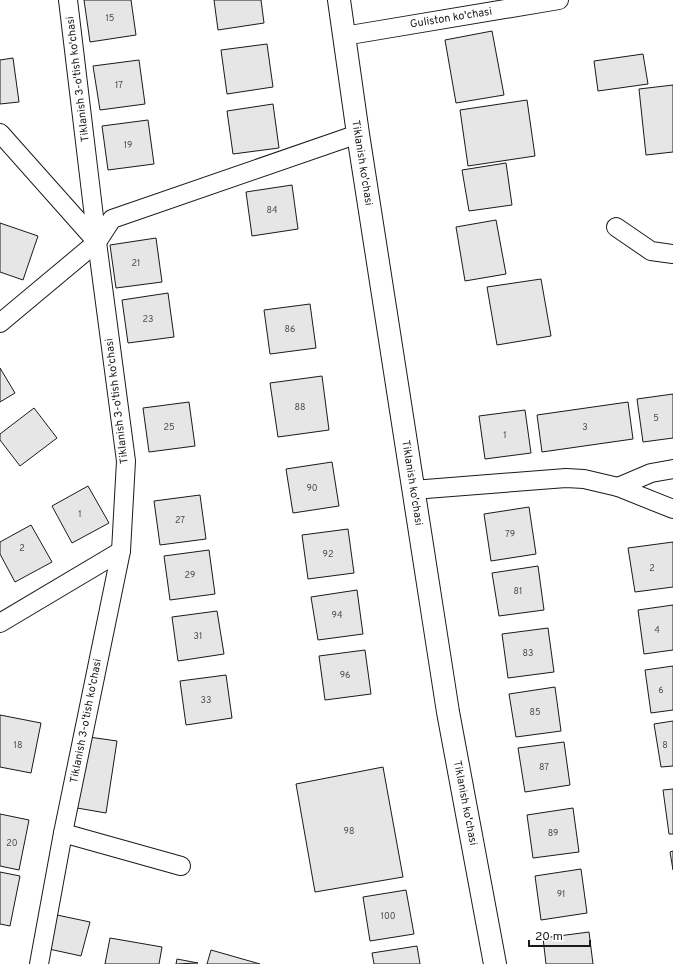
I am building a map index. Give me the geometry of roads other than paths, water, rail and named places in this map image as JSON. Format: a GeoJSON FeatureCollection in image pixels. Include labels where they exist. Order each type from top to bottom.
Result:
{"type":"FeatureCollection","features":[{"type":"Feature","properties":{"kind":"street","name":"Tiklanish 3-o'tish ko'chasi"},"geometry":{"type":"LineString","coordinates":[[39,964],[63,833],[120,551],[126,462],[97,242],[68,0]]}},
{"type":"Feature","properties":{"kind":"street","name":"Tiklanish ko'chasi"},"geometry":{"type":"LineString","coordinates":[[339,0],[358,134],[448,712],[495,964]]}},
{"type":"Feature","properties":{"kind":"street","name":"Guliston ko'chasi"},"geometry":{"type":"LineString","coordinates":[[344,36],[559,0]]}},
{"type":"Feature","properties":{"kind":"street"},"geometry":{"type":"LineString","coordinates":[[0,133],[97,242]]}},
{"type":"Feature","properties":{"kind":"street"},"geometry":{"type":"LineString","coordinates":[[0,323],[97,242],[112,219],[358,134]]}},
{"type":"Feature","properties":{"kind":"street"},"geometry":{"type":"LineString","coordinates":[[616,227],[651,252],[673,254]]}},
{"type":"Feature","properties":{"kind":"street"},"geometry":{"type":"LineString","coordinates":[[618,486],[651,473],[673,469]]}},
{"type":"Feature","properties":{"kind":"street"},"geometry":{"type":"LineString","coordinates":[[413,490],[566,478],[584,479],[618,486],[673,509]]}},
{"type":"Feature","properties":{"kind":"street"},"geometry":{"type":"LineString","coordinates":[[0,622],[120,551]]}},
{"type":"Feature","properties":{"kind":"street"},"geometry":{"type":"LineString","coordinates":[[63,833],[181,866]]}}]}
